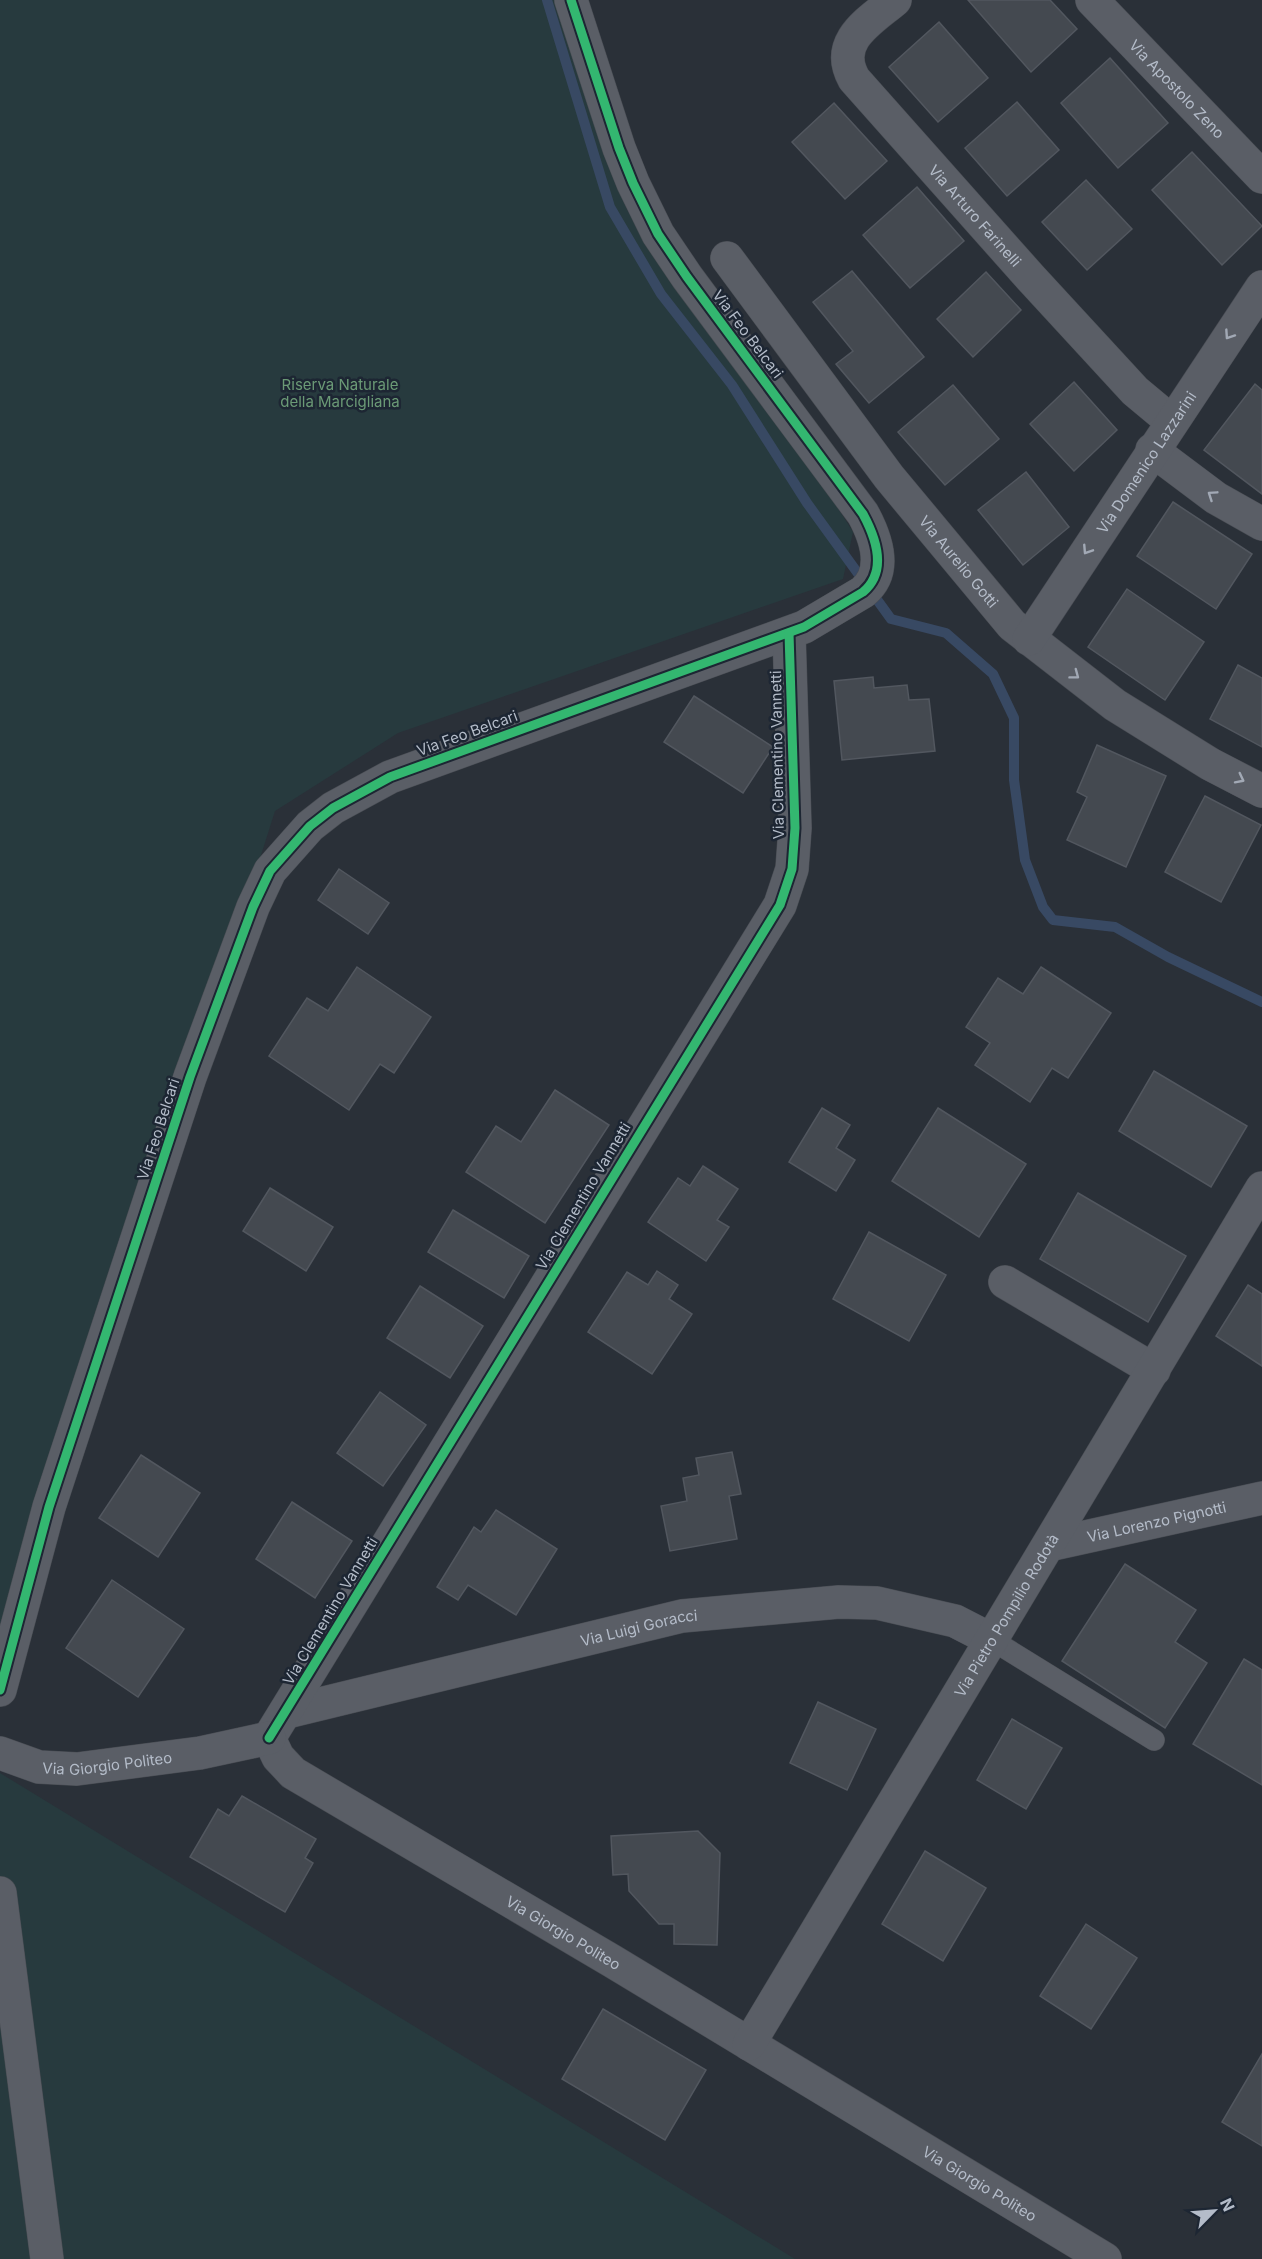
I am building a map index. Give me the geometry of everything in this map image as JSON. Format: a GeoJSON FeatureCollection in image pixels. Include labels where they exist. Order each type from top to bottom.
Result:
{"type":"FeatureCollection","features":[{"type":"Feature","properties":{"kind":"street","name":"Via Feo Belcari"},"geometry":{"type":"LineString","coordinates":[[0,1690],[49,1507],[179,1111],[253,907],[270,871],[289,846],[325,814],[360,791],[390,777],[789,633],[863,592],[874,579],[877,570],[876,547],[868,523],[857,505],[687,278],[658,234],[619,148],[571,0]]}},
{"type":"Feature","properties":{"kind":"street","name":"Via Arturo Farinelli"},"geometry":{"type":"LineString","coordinates":[[895,0],[858,30],[849,41],[847,57],[854,79],[1054,303],[1136,391],[1171,421]]}},
{"type":"Feature","properties":{"kind":"street","name":"Via Apostolo Zeno"},"geometry":{"type":"LineString","coordinates":[[1092,0],[1262,177]]}},
{"type":"Feature","properties":{"kind":"street","name":"Via Aurelio Gotti"},"geometry":{"type":"LineString","coordinates":[[727,258],[889,477],[1012,625],[1134,717],[1209,764],[1262,791]]}},
{"type":"Feature","properties":{"kind":"street","name":"Via Domenico Lazzarini"},"geometry":{"type":"LineString","coordinates":[[1029,639],[1171,421],[1262,287]]}},
{"type":"Feature","properties":{"kind":"street"},"geometry":{"type":"LineString","coordinates":[[1152,450],[1208,493],[1262,524]]}},
{"type":"Feature","properties":{"kind":"street"},"geometry":{"type":"LineString","coordinates":[[857,505],[889,477]]}},
{"type":"Feature","properties":{"kind":"street","name":"Via Clementino Vannetti"},"geometry":{"type":"LineString","coordinates":[[268,1738],[287,1712],[780,905],[792,869],[795,835],[789,633]]}},
{"type":"Feature","properties":{"kind":"street","name":"Via Pietro Pompilio Rodotà"},"geometry":{"type":"LineString","coordinates":[[749,2044],[1262,1188]]}},
{"type":"Feature","properties":{"kind":"street"},"geometry":{"type":"LineString","coordinates":[[1005,1282],[1154,1370]]}},
{"type":"Feature","properties":{"kind":"street","name":"Via Lorenzo Pignotti"},"geometry":{"type":"LineString","coordinates":[[1049,1545],[1262,1498]]}},
{"type":"Feature","properties":{"kind":"street","name":"Via Luigi Goracci"},"geometry":{"type":"LineString","coordinates":[[287,1712],[682,1616],[838,1602],[877,1603],[955,1621],[992,1640]]}},
{"type":"Feature","properties":{"kind":"street","name":"Via Giorgio Politeo"},"geometry":{"type":"LineString","coordinates":[[0,1753],[39,1767],[77,1769],[200,1753],[268,1738],[278,1757],[293,1773],[1105,2259]]}},
{"type":"Feature","properties":{"kind":"street"},"geometry":{"type":"LineString","coordinates":[[0,1893],[47,2259]]}},
{"type":"Feature","properties":{"kind":"lane"},"geometry":{"type":"LineString","coordinates":[[992,1640],[1154,1740]]}},
{"type":"Feature","properties":{"kind":"green space","name":"Riserva Naturale della Marcigliana"},"geometry":{"type":"Polygon","coordinates":[[[0,0],[561,0],[627,209],[790,432],[853,532],[843,579],[398,733],[275,811],[0,1680],[0,0]]]}},
{"type":"Feature","properties":{"kind":"green space"},"geometry":{"type":"Polygon","coordinates":[[[0,1773],[795,2259],[0,2259],[0,1773]]]}},
{"type":"Feature","properties":{"kind":"building"},"geometry":{"type":"Polygon","coordinates":[[[968,0],[1050,0],[1077,29],[1031,72],[968,0]]]}},
{"type":"Feature","properties":{"kind":"building"},"geometry":{"type":"Polygon","coordinates":[[[939,22],[988,78],[938,122],[889,67],[939,22]]]}},
{"type":"Feature","properties":{"kind":"building"},"geometry":{"type":"Polygon","coordinates":[[[1110,58],[1168,123],[1118,168],[1061,103],[1110,58]]]}},
{"type":"Feature","properties":{"kind":"building"},"geometry":{"type":"Polygon","coordinates":[[[1017,102],[1059,150],[1007,196],[965,148],[1017,102]]]}},
{"type":"Feature","properties":{"kind":"building"},"geometry":{"type":"Polygon","coordinates":[[[834,103],[887,161],[845,199],[792,142],[834,103]]]}},
{"type":"Feature","properties":{"kind":"building"},"geometry":{"type":"Polygon","coordinates":[[[1192,152],[1262,226],[1222,265],[1152,190],[1192,152]]]}},
{"type":"Feature","properties":{"kind":"building"},"geometry":{"type":"Polygon","coordinates":[[[1086,180],[1132,229],[1087,270],[1042,222],[1086,180]]]}},
{"type":"Feature","properties":{"kind":"building"},"geometry":{"type":"Polygon","coordinates":[[[917,187],[964,241],[910,288],[863,235],[917,187]]]}},
{"type":"Feature","properties":{"kind":"building"},"geometry":{"type":"Polygon","coordinates":[[[852,271],[924,357],[869,403],[836,364],[853,351],[813,302],[852,271]]]}},
{"type":"Feature","properties":{"kind":"building"},"geometry":{"type":"Polygon","coordinates":[[[986,272],[1021,310],[973,357],[937,319],[986,272]]]}},
{"type":"Feature","properties":{"kind":"building"},"geometry":{"type":"Polygon","coordinates":[[[1074,382],[1117,430],[1074,471],[1030,424],[1074,382]]]}},
{"type":"Feature","properties":{"kind":"building"},"geometry":{"type":"Polygon","coordinates":[[[1255,384],[1262,390],[1262,494],[1204,450],[1255,384]]]}},
{"type":"Feature","properties":{"kind":"building"},"geometry":{"type":"Polygon","coordinates":[[[953,385],[999,439],[945,485],[898,432],[953,385]]]}},
{"type":"Feature","properties":{"kind":"building"},"geometry":{"type":"Polygon","coordinates":[[[1026,472],[1069,527],[1023,565],[978,510],[1026,472]]]}},
{"type":"Feature","properties":{"kind":"building"},"geometry":{"type":"Polygon","coordinates":[[[1173,502],[1252,554],[1216,609],[1137,556],[1173,502]]]}},
{"type":"Feature","properties":{"kind":"building"},"geometry":{"type":"Polygon","coordinates":[[[1127,589],[1204,642],[1165,700],[1088,647],[1127,589]]]}},
{"type":"Feature","properties":{"kind":"building"},"geometry":{"type":"Polygon","coordinates":[[[1238,665],[1262,678],[1262,747],[1210,719],[1238,665]]]}},
{"type":"Feature","properties":{"kind":"building"},"geometry":{"type":"Polygon","coordinates":[[[873,677],[874,688],[907,685],[909,700],[929,699],[935,751],[842,760],[834,681],[873,677]]]}},
{"type":"Feature","properties":{"kind":"building"},"geometry":{"type":"Polygon","coordinates":[[[694,696],[773,747],[743,793],[664,742],[694,696]]]}},
{"type":"Feature","properties":{"kind":"building"},"geometry":{"type":"Polygon","coordinates":[[[1097,745],[1166,776],[1126,867],[1067,840],[1087,797],[1077,792],[1097,745]]]}},
{"type":"Feature","properties":{"kind":"building"},"geometry":{"type":"Polygon","coordinates":[[[1205,796],[1261,825],[1221,902],[1165,872],[1205,796]]]}},
{"type":"Feature","properties":{"kind":"building"},"geometry":{"type":"Polygon","coordinates":[[[339,869],[389,903],[368,934],[318,900],[339,869]]]}},
{"type":"Feature","properties":{"kind":"building"},"geometry":{"type":"Polygon","coordinates":[[[357,967],[431,1017],[394,1073],[380,1064],[349,1110],[269,1056],[307,998],[328,1011],[357,967]]]}},
{"type":"Feature","properties":{"kind":"building"},"geometry":{"type":"Polygon","coordinates":[[[1041,967],[1111,1013],[1068,1078],[1052,1068],[1030,1102],[975,1065],[990,1043],[966,1027],[998,978],[1023,994],[1041,967]]]}},
{"type":"Feature","properties":{"kind":"building"},"geometry":{"type":"Polygon","coordinates":[[[1154,1071],[1247,1126],[1211,1187],[1119,1131],[1154,1071]]]}},
{"type":"Feature","properties":{"kind":"building"},"geometry":{"type":"Polygon","coordinates":[[[555,1090],[609,1125],[545,1223],[466,1172],[496,1126],[521,1142],[555,1090]]]}},
{"type":"Feature","properties":{"kind":"building"},"geometry":{"type":"Polygon","coordinates":[[[822,1108],[850,1125],[836,1148],[855,1160],[836,1191],[789,1162],[822,1108]]]}},
{"type":"Feature","properties":{"kind":"building"},"geometry":{"type":"Polygon","coordinates":[[[938,1108],[1026,1164],[979,1237],[892,1181],[938,1108]]]}},
{"type":"Feature","properties":{"kind":"building"},"geometry":{"type":"Polygon","coordinates":[[[703,1166],[738,1189],[717,1220],[729,1227],[706,1261],[648,1222],[678,1178],[690,1186],[703,1166]]]}},
{"type":"Feature","properties":{"kind":"building"},"geometry":{"type":"Polygon","coordinates":[[[270,1188],[333,1227],[306,1271],[243,1231],[270,1188]]]}},
{"type":"Feature","properties":{"kind":"building"},"geometry":{"type":"Polygon","coordinates":[[[1078,1193],[1186,1256],[1148,1322],[1040,1259],[1078,1193]]]}},
{"type":"Feature","properties":{"kind":"building"},"geometry":{"type":"Polygon","coordinates":[[[453,1210],[529,1256],[504,1298],[428,1252],[453,1210]]]}},
{"type":"Feature","properties":{"kind":"building"},"geometry":{"type":"Polygon","coordinates":[[[869,1232],[946,1275],[909,1341],[833,1299],[869,1232]]]}},
{"type":"Feature","properties":{"kind":"building"},"geometry":{"type":"Polygon","coordinates":[[[657,1271],[678,1285],[669,1299],[692,1314],[652,1374],[588,1332],[627,1272],[648,1285],[657,1271]]]}},
{"type":"Feature","properties":{"kind":"building"},"geometry":{"type":"Polygon","coordinates":[[[1248,1285],[1262,1294],[1262,1366],[1216,1336],[1248,1285]]]}},
{"type":"Feature","properties":{"kind":"building"},"geometry":{"type":"Polygon","coordinates":[[[420,1286],[483,1326],[450,1378],[387,1338],[420,1286]]]}},
{"type":"Feature","properties":{"kind":"building"},"geometry":{"type":"Polygon","coordinates":[[[380,1392],[426,1425],[383,1486],[337,1453],[380,1392]]]}},
{"type":"Feature","properties":{"kind":"building"},"geometry":{"type":"Polygon","coordinates":[[[732,1452],[741,1494],[729,1496],[737,1539],[670,1551],[661,1506],[687,1501],[683,1478],[699,1475],[696,1458],[732,1452]]]}},
{"type":"Feature","properties":{"kind":"building"},"geometry":{"type":"Polygon","coordinates":[[[141,1455],[200,1493],[158,1557],[99,1518],[141,1455]]]}},
{"type":"Feature","properties":{"kind":"building"},"geometry":{"type":"Polygon","coordinates":[[[292,1502],[352,1541],[315,1598],[256,1559],[292,1502]]]}},
{"type":"Feature","properties":{"kind":"building"},"geometry":{"type":"Polygon","coordinates":[[[496,1510],[557,1549],[516,1615],[468,1585],[458,1600],[437,1587],[474,1527],[481,1532],[496,1510]]]}},
{"type":"Feature","properties":{"kind":"building"},"geometry":{"type":"Polygon","coordinates":[[[1125,1564],[1196,1610],[1175,1642],[1207,1663],[1165,1728],[1062,1661],[1125,1564]]]}},
{"type":"Feature","properties":{"kind":"building"},"geometry":{"type":"Polygon","coordinates":[[[112,1580],[184,1629],[138,1697],[66,1648],[112,1580]]]}},
{"type":"Feature","properties":{"kind":"building"},"geometry":{"type":"Polygon","coordinates":[[[1244,1659],[1262,1670],[1262,1785],[1193,1744],[1244,1659]]]}},
{"type":"Feature","properties":{"kind":"building"},"geometry":{"type":"Polygon","coordinates":[[[818,1702],[876,1729],[847,1790],[790,1763],[818,1702]]]}},
{"type":"Feature","properties":{"kind":"building"},"geometry":{"type":"Polygon","coordinates":[[[1012,1719],[1062,1748],[1026,1809],[977,1780],[1012,1719]]]}},
{"type":"Feature","properties":{"kind":"building"},"geometry":{"type":"Polygon","coordinates":[[[242,1796],[316,1839],[305,1858],[313,1863],[285,1912],[190,1857],[218,1809],[229,1816],[242,1796]]]}},
{"type":"Feature","properties":{"kind":"building"},"geometry":{"type":"Polygon","coordinates":[[[698,1831],[720,1853],[717,1945],[674,1944],[674,1924],[659,1924],[629,1891],[628,1874],[613,1875],[611,1836],[698,1831]]]}},
{"type":"Feature","properties":{"kind":"building"},"geometry":{"type":"Polygon","coordinates":[[[925,1851],[986,1888],[943,1961],[882,1924],[925,1851]]]}},
{"type":"Feature","properties":{"kind":"building"},"geometry":{"type":"Polygon","coordinates":[[[1086,1924],[1137,1958],[1091,2029],[1040,1996],[1086,1924]]]}},
{"type":"Feature","properties":{"kind":"building"},"geometry":{"type":"Polygon","coordinates":[[[603,2009],[706,2070],[665,2140],[562,2079],[603,2009]]]}},
{"type":"Feature","properties":{"kind":"building"},"geometry":{"type":"Polygon","coordinates":[[[1262,2054],[1262,2146],[1222,2122],[1262,2054]]]}},
{"type":"Feature","properties":{"kind":"waterway"},"geometry":{"type":"LineString","coordinates":[[547,0],[610,207],[661,294],[732,385],[807,503],[891,619],[946,633],[993,674],[1014,718],[1014,780],[1025,860],[1043,907],[1053,920],[1115,927],[1168,957],[1262,1002]]}},
{"type":"Feature","properties":{"kind":"cycle path"},"geometry":{"type":"LineString","coordinates":[[0,1690],[49,1507],[190,1077],[253,907],[270,871],[310,826],[333,808],[390,777],[804,627],[863,592],[871,584],[875,574],[877,554],[872,533],[863,514],[687,277],[658,234],[619,148],[571,0]]}},
{"type":"Feature","properties":{"kind":"cycle path"},"geometry":{"type":"LineString","coordinates":[[269,1738],[780,905],[792,869],[795,828],[789,633]]}}]}
